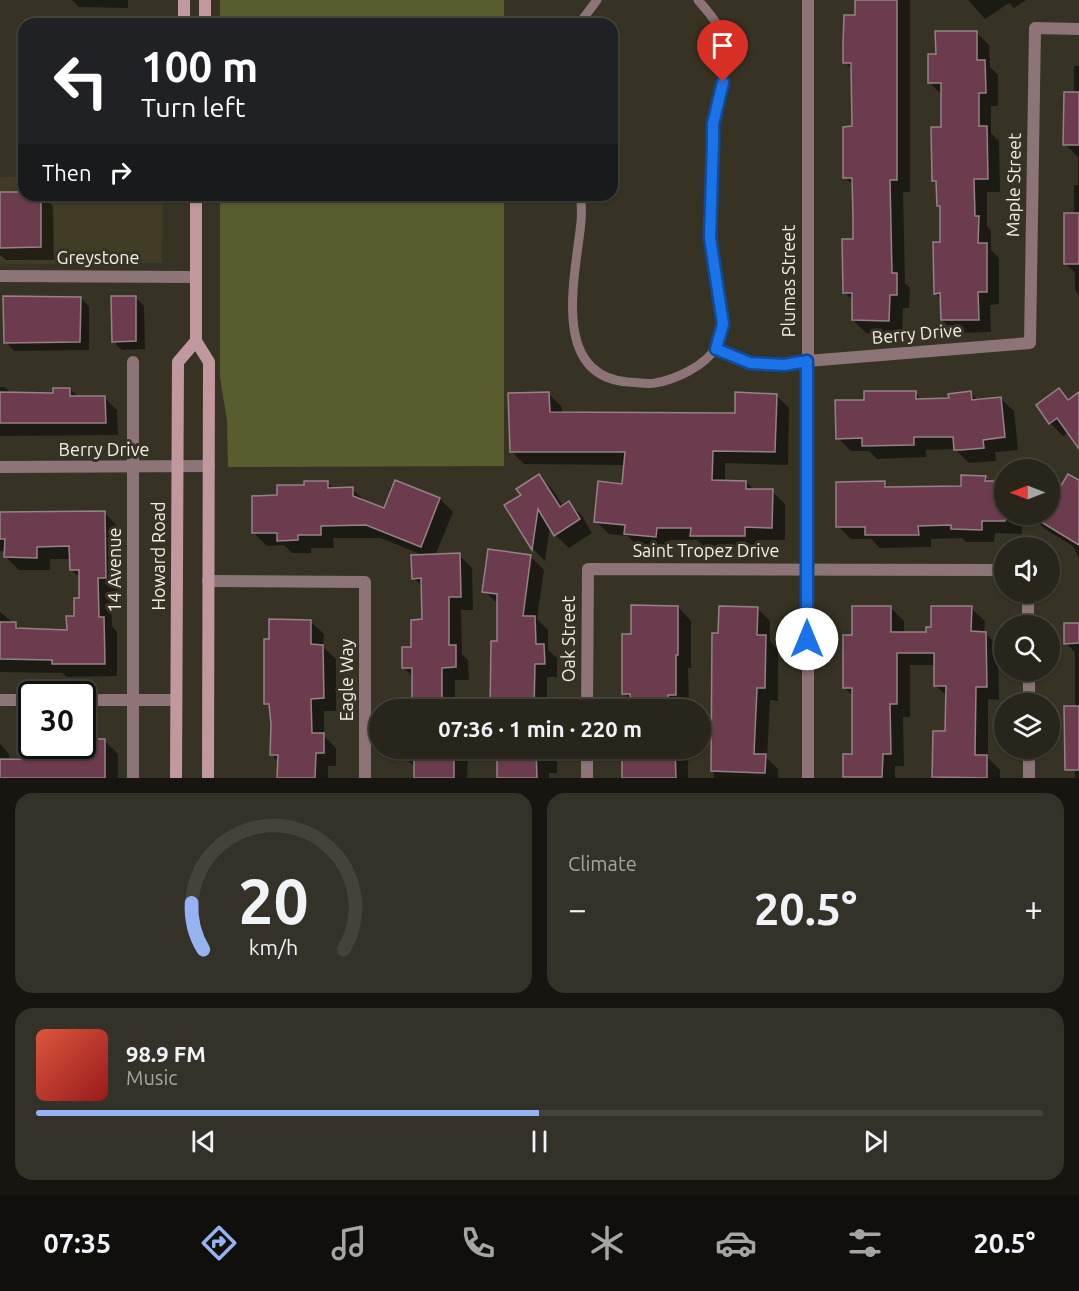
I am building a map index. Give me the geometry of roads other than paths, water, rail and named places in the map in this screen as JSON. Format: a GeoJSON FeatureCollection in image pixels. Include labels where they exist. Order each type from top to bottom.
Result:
{"type":"FeatureCollection","features":[{"type":"Feature","properties":{"kind":"main road"},"geometry":{"type":"LineString","coordinates":[[184,0],[184,18]]}},
{"type":"Feature","properties":{"kind":"main road"},"geometry":{"type":"LineString","coordinates":[[205,0],[205,18]]}},
{"type":"Feature","properties":{"kind":"main road"},"geometry":{"type":"LineString","coordinates":[[195,201],[196,341],[209,362],[208,778]]}},
{"type":"Feature","properties":{"kind":"main road","name":"Howard Road"},"geometry":{"type":"LineString","coordinates":[[176,778],[178,362],[196,341]]}},
{"type":"Feature","properties":{"kind":"street","name":"Plumas Street"},"geometry":{"type":"LineString","coordinates":[[807,778],[808,0]]}},
{"type":"Feature","properties":{"kind":"street","name":"Maple Street"},"geometry":{"type":"LineString","coordinates":[[1030,343],[1035,28],[1079,28]]}},
{"type":"Feature","properties":{"kind":"street","name":"Greystone"},"geometry":{"type":"LineString","coordinates":[[0,276],[196,277]]}},
{"type":"Feature","properties":{"kind":"street","name":"Berry Drive"},"geometry":{"type":"LineString","coordinates":[[807,361],[1030,343]]}},
{"type":"Feature","properties":{"kind":"street","name":"14 Avenue"},"geometry":{"type":"LineString","coordinates":[[133,362],[134,778]]}},
{"type":"Feature","properties":{"kind":"street","name":"Berry Drive"},"geometry":{"type":"LineString","coordinates":[[0,467],[208,466]]}},
{"type":"Feature","properties":{"kind":"street","name":"Saint Tropez Drive"},"geometry":{"type":"LineString","coordinates":[[588,569],[994,570]]}},
{"type":"Feature","properties":{"kind":"street","name":"Oak Street"},"geometry":{"type":"LineString","coordinates":[[587,699],[588,569]]}},
{"type":"Feature","properties":{"kind":"street","name":"Eagle Way"},"geometry":{"type":"LineString","coordinates":[[208,581],[366,582],[366,778]]}},
{"type":"Feature","properties":{"kind":"street"},"geometry":{"type":"LineString","coordinates":[[0,700],[18,700]]}},
{"type":"Feature","properties":{"kind":"street"},"geometry":{"type":"LineString","coordinates":[[96,700],[176,700]]}},
{"type":"Feature","properties":{"kind":"street"},"geometry":{"type":"LineString","coordinates":[[587,759],[587,778]]}},
{"type":"Feature","properties":{"kind":"street"},"geometry":{"type":"LineString","coordinates":[[1029,759],[1029,778]]}},
{"type":"Feature","properties":{"kind":"lane"},"geometry":{"type":"LineString","coordinates":[[584,18],[597,0]]}},
{"type":"Feature","properties":{"kind":"lane"},"geometry":{"type":"LineString","coordinates":[[581,201],[573,314],[576,341],[586,362],[599,375],[616,381],[654,384],[690,371],[716,349],[723,324],[710,238],[713,124],[723,82],[724,41],[716,21],[698,0]]}},
{"type":"Feature","properties":{"kind":"lane"},"geometry":{"type":"LineString","coordinates":[[716,349],[750,363],[784,365],[807,361]]}}]}
